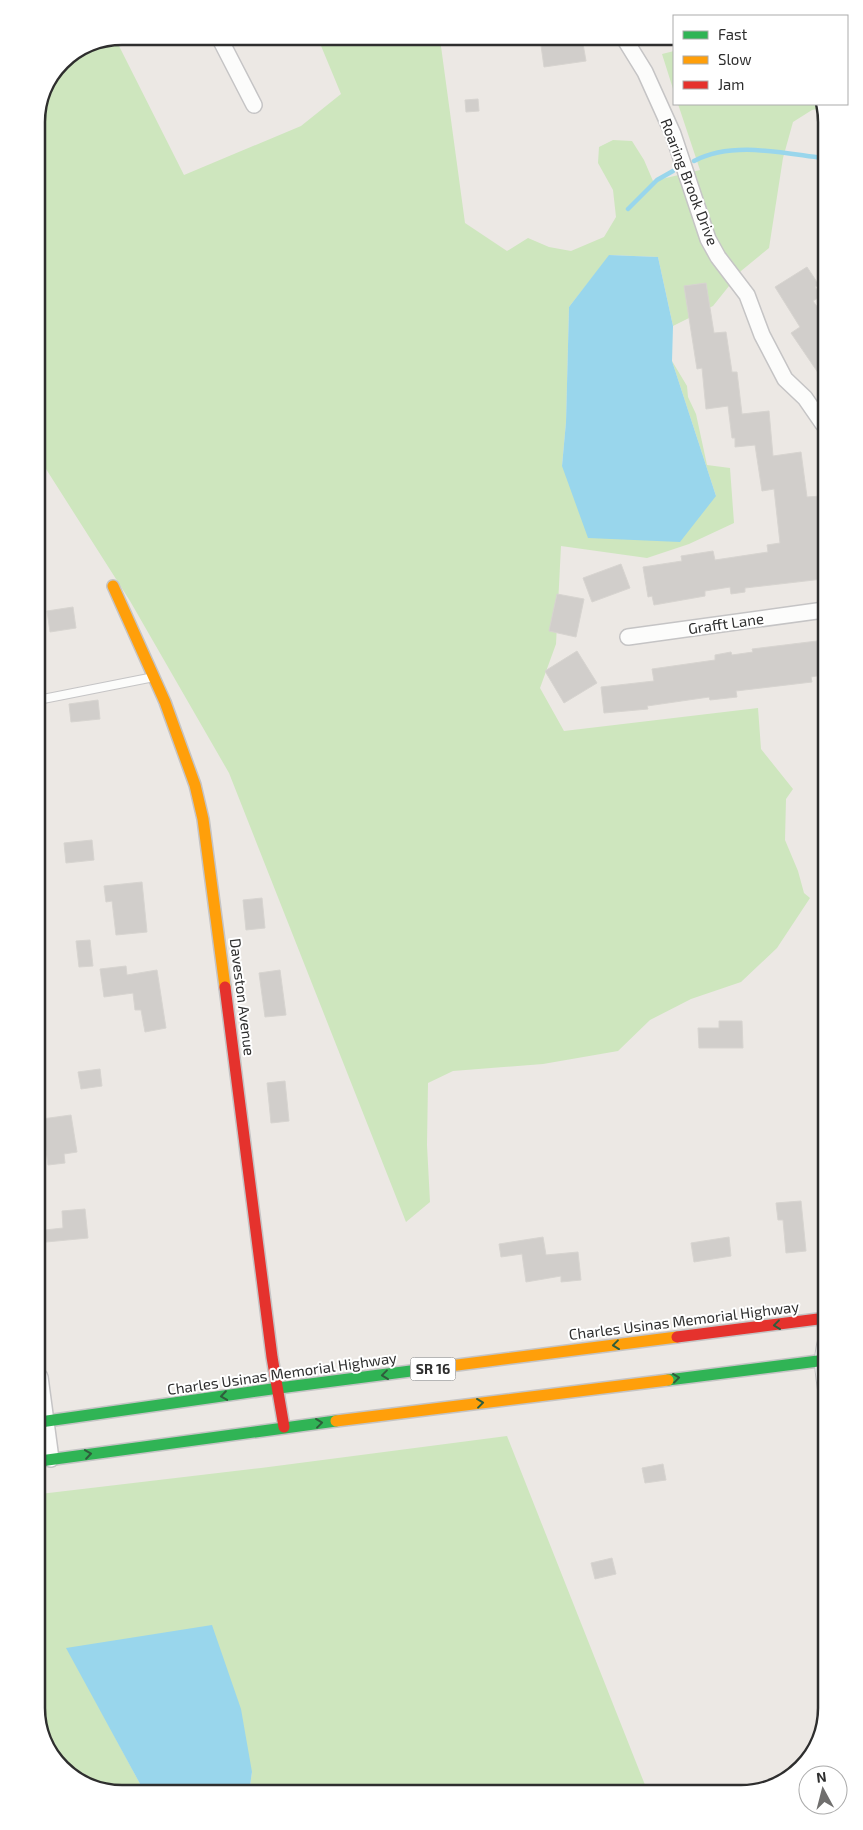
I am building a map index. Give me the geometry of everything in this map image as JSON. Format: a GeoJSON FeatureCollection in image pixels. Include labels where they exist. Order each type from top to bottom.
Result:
{"type":"FeatureCollection","features":[{"type":"Feature","properties":{"kind":"main road","name":"Daveston Avenue"},"geometry":{"type":"LineString","coordinates":[[113,586],[155,677],[184,752],[193,776],[203,819],[272,1357],[284,1427]]}},
{"type":"Feature","properties":{"kind":"main road","name":"Charles Usinas Memorial Highway"},"geometry":{"type":"LineString","coordinates":[[45,1422],[278,1388],[818,1319]]}},
{"type":"Feature","properties":{"kind":"main road"},"geometry":{"type":"LineString","coordinates":[[46,1460],[284,1427],[818,1360]]}},
{"type":"Feature","properties":{"kind":"street"},"geometry":{"type":"LineString","coordinates":[[224,45],[254,105]]}},
{"type":"Feature","properties":{"kind":"street","name":"Roaring Brook Drive"},"geometry":{"type":"LineString","coordinates":[[628,45],[645,72],[673,134],[708,240],[718,257],[748,295],[762,335],[786,379],[805,398],[818,417]]}},
{"type":"Feature","properties":{"kind":"street","name":"Grafft Lane"},"geometry":{"type":"LineString","coordinates":[[628,637],[818,611]]}},
{"type":"Feature","properties":{"kind":"street"},"geometry":{"type":"LineString","coordinates":[[45,1447],[46,1460]]}},
{"type":"Feature","properties":{"kind":"lane"},"geometry":{"type":"LineString","coordinates":[[45,699],[155,677]]}},
{"type":"Feature","properties":{"kind":"green space"},"geometry":{"type":"Polygon","coordinates":[[[119,45],[184,175],[301,126],[341,94],[321,45],[441,45],[465,223],[507,251],[528,238],[549,247],[571,251],[604,237],[616,217],[613,190],[598,163],[599,147],[613,140],[632,141],[644,160],[653,181],[700,170],[678,105],[816,105],[816,109],[793,122],[783,158],[769,248],[741,271],[713,306],[673,326],[658,257],[610,255],[569,307],[566,422],[562,466],[716,496],[672,361],[687,386],[688,397],[696,414],[707,465],[730,468],[734,523],[689,544],[647,558],[561,546],[556,644],[540,688],[564,731],[758,708],[761,749],[793,789],[786,799],[785,840],[798,871],[804,893],[810,898],[777,948],[741,982],[691,999],[650,1020],[618,1051],[543,1064],[453,1071],[428,1083],[427,1145],[430,1202],[406,1222],[229,773],[130,601],[45,469],[45,117],[51,93],[58,79],[79,58],[107,46],[119,45]]]}},
{"type":"Feature","properties":{"kind":"green space"},"geometry":{"type":"Polygon","coordinates":[[[673,51],[673,89],[662,54],[673,51]]]}},
{"type":"Feature","properties":{"kind":"green space"},"geometry":{"type":"Polygon","coordinates":[[[507,1436],[645,1785],[250,1785],[252,1772],[67,1648],[141,1785],[117,1785],[102,1782],[84,1775],[75,1769],[55,1746],[46,1723],[45,1493],[507,1436]]]}},
{"type":"Feature","properties":{"kind":"water"},"geometry":{"type":"Polygon","coordinates":[[[609,255],[658,257],[673,326],[672,361],[716,496],[680,542],[588,538],[562,466],[566,422],[569,307],[609,255]]]}},
{"type":"Feature","properties":{"kind":"water"},"geometry":{"type":"Polygon","coordinates":[[[212,1625],[241,1709],[252,1772],[250,1785],[141,1785],[66,1648],[212,1625]]]}},
{"type":"Feature","properties":{"kind":"building"},"geometry":{"type":"Polygon","coordinates":[[[541,45],[583,45],[586,61],[544,67],[541,45]]]}},
{"type":"Feature","properties":{"kind":"building"},"geometry":{"type":"Polygon","coordinates":[[[478,99],[479,111],[466,112],[465,100],[478,99]]]}},
{"type":"Feature","properties":{"kind":"building"},"geometry":{"type":"Polygon","coordinates":[[[807,267],[818,284],[815,287],[818,292],[818,298],[813,301],[818,308],[818,373],[791,333],[800,327],[775,287],[807,267]]]}},
{"type":"Feature","properties":{"kind":"building"},"geometry":{"type":"Polygon","coordinates":[[[706,283],[714,333],[726,332],[732,372],[737,372],[742,414],[769,411],[773,456],[801,452],[807,497],[818,496],[818,580],[745,588],[745,592],[731,594],[730,587],[705,591],[705,596],[654,605],[652,596],[648,597],[643,567],[682,561],[681,556],[713,551],[715,560],[768,552],[767,545],[780,543],[774,489],[762,491],[755,445],[735,447],[735,438],[732,438],[728,406],[706,409],[702,368],[697,369],[684,286],[706,283]]]}},
{"type":"Feature","properties":{"kind":"building"},"geometry":{"type":"Polygon","coordinates":[[[621,564],[630,588],[592,602],[583,578],[621,564]]]}},
{"type":"Feature","properties":{"kind":"building"},"geometry":{"type":"Polygon","coordinates":[[[557,594],[584,599],[576,637],[549,631],[557,594]]]}},
{"type":"Feature","properties":{"kind":"building"},"geometry":{"type":"Polygon","coordinates":[[[73,607],[76,628],[50,632],[47,611],[73,607]]]}},
{"type":"Feature","properties":{"kind":"building"},"geometry":{"type":"Polygon","coordinates":[[[817,641],[818,676],[811,677],[812,682],[736,691],[737,697],[710,700],[709,697],[647,706],[648,709],[604,713],[601,687],[654,681],[652,669],[715,660],[715,655],[731,652],[732,655],[753,652],[752,649],[817,641]]]}},
{"type":"Feature","properties":{"kind":"building"},"geometry":{"type":"Polygon","coordinates":[[[577,651],[597,683],[564,703],[545,671],[577,651]]]}},
{"type":"Feature","properties":{"kind":"building"},"geometry":{"type":"Polygon","coordinates":[[[98,700],[100,719],[71,722],[69,704],[98,700]]]}},
{"type":"Feature","properties":{"kind":"building"},"geometry":{"type":"Polygon","coordinates":[[[92,840],[94,860],[66,863],[64,843],[92,840]]]}},
{"type":"Feature","properties":{"kind":"building"},"geometry":{"type":"Polygon","coordinates":[[[142,882],[147,932],[116,935],[112,901],[106,902],[104,886],[142,882]]]}},
{"type":"Feature","properties":{"kind":"building"},"geometry":{"type":"Polygon","coordinates":[[[262,898],[265,928],[246,930],[243,900],[262,898]]]}},
{"type":"Feature","properties":{"kind":"building"},"geometry":{"type":"Polygon","coordinates":[[[90,940],[93,966],[79,967],[76,941],[90,940]]]}},
{"type":"Feature","properties":{"kind":"building"},"geometry":{"type":"Polygon","coordinates":[[[126,966],[127,975],[157,970],[166,1028],[145,1032],[141,1010],[135,1010],[133,993],[104,997],[100,969],[126,966]]]}},
{"type":"Feature","properties":{"kind":"building"},"geometry":{"type":"Polygon","coordinates":[[[280,970],[286,1015],[265,1017],[259,973],[280,970]]]}},
{"type":"Feature","properties":{"kind":"building"},"geometry":{"type":"Polygon","coordinates":[[[719,1021],[742,1021],[743,1048],[699,1048],[698,1028],[719,1028],[719,1021]]]}},
{"type":"Feature","properties":{"kind":"building"},"geometry":{"type":"Polygon","coordinates":[[[100,1069],[102,1086],[81,1089],[78,1072],[100,1069]]]}},
{"type":"Feature","properties":{"kind":"building"},"geometry":{"type":"Polygon","coordinates":[[[285,1081],[289,1121],[271,1123],[267,1083],[285,1081]]]}},
{"type":"Feature","properties":{"kind":"building"},"geometry":{"type":"Polygon","coordinates":[[[71,1115],[77,1152],[64,1154],[65,1163],[48,1165],[45,1142],[45,1119],[71,1115]]]}},
{"type":"Feature","properties":{"kind":"building"},"geometry":{"type":"Polygon","coordinates":[[[801,1201],[806,1251],[786,1253],[783,1220],[778,1220],[776,1203],[801,1201]]]}},
{"type":"Feature","properties":{"kind":"building"},"geometry":{"type":"Polygon","coordinates":[[[85,1209],[88,1238],[46,1242],[45,1230],[63,1228],[62,1211],[85,1209]]]}},
{"type":"Feature","properties":{"kind":"building"},"geometry":{"type":"Polygon","coordinates":[[[543,1237],[546,1255],[578,1252],[581,1280],[561,1282],[561,1276],[526,1282],[522,1254],[501,1257],[499,1244],[543,1237]]]}},
{"type":"Feature","properties":{"kind":"building"},"geometry":{"type":"Polygon","coordinates":[[[729,1237],[731,1256],[694,1262],[691,1243],[729,1237]]]}},
{"type":"Feature","properties":{"kind":"building"},"geometry":{"type":"Polygon","coordinates":[[[663,1464],[666,1480],[645,1483],[642,1468],[663,1464]]]}},
{"type":"Feature","properties":{"kind":"building"},"geometry":{"type":"Polygon","coordinates":[[[612,1558],[616,1574],[595,1579],[591,1563],[612,1558]]]}},
{"type":"Feature","properties":{"kind":"waterway"},"geometry":{"type":"LineString","coordinates":[[694,161],[724,151],[741,150],[774,151],[818,157]]}},
{"type":"Feature","properties":{"kind":"waterway"},"geometry":{"type":"LineString","coordinates":[[628,209],[657,180],[673,171]]}},
{"type":"Feature","properties":{"kind":"traffic: fast"},"geometry":{"type":"LineString","coordinates":[[668,1380],[818,1361]]}},
{"type":"Feature","properties":{"kind":"traffic: fast"},"geometry":{"type":"LineString","coordinates":[[45,1421],[434,1368]]}},
{"type":"Feature","properties":{"kind":"traffic: fast"},"geometry":{"type":"LineString","coordinates":[[45,1460],[336,1421]]}},
{"type":"Feature","properties":{"kind":"traffic: slow"},"geometry":{"type":"LineString","coordinates":[[113,586],[165,702],[195,785],[203,819],[225,987]]}},
{"type":"Feature","properties":{"kind":"traffic: slow"},"geometry":{"type":"LineString","coordinates":[[434,1368],[677,1337]]}},
{"type":"Feature","properties":{"kind":"traffic: slow"},"geometry":{"type":"LineString","coordinates":[[336,1421],[668,1380]]}},
{"type":"Feature","properties":{"kind":"traffic: jam"},"geometry":{"type":"LineString","coordinates":[[225,987],[272,1357],[284,1427]]}},
{"type":"Feature","properties":{"kind":"traffic: jam"},"geometry":{"type":"LineString","coordinates":[[677,1337],[818,1319]]}}]}
